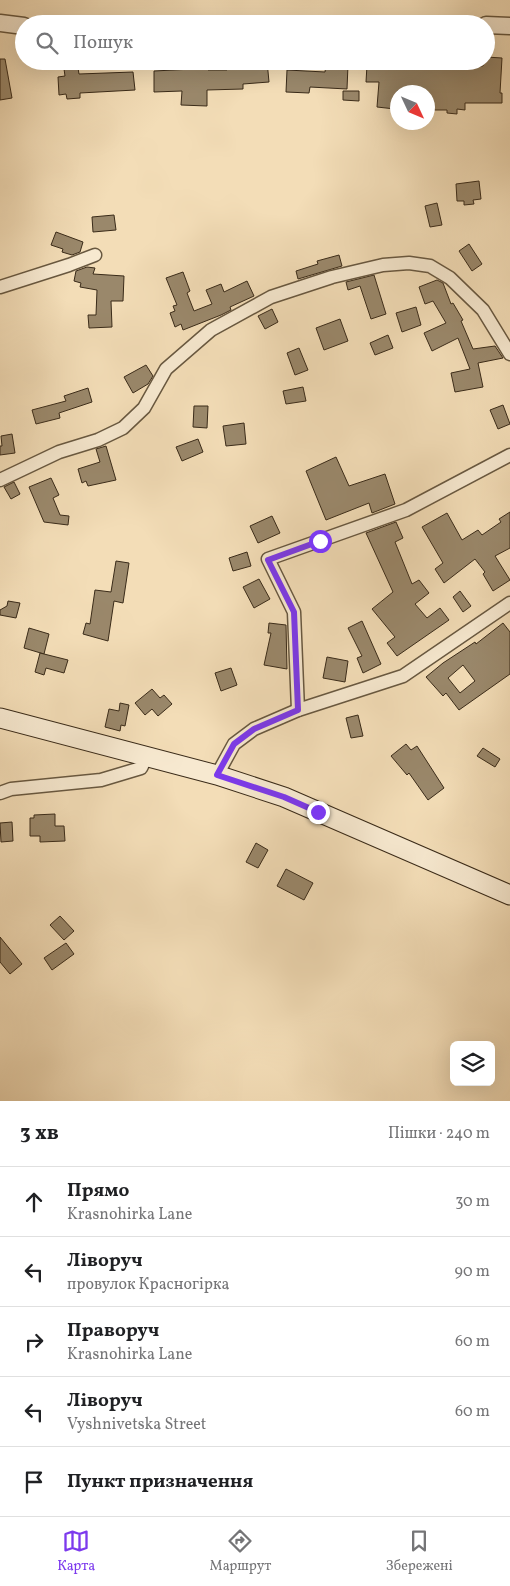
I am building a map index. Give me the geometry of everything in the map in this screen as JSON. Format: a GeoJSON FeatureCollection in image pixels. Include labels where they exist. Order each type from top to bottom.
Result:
{"type":"FeatureCollection","features":[{"type":"Feature","properties":{"kind":"main road"},"geometry":{"type":"LineString","coordinates":[[0,718],[217,775],[284,797],[510,895]]}},
{"type":"Feature","properties":{"kind":"street"},"geometry":{"type":"LineString","coordinates":[[0,23],[15,25]]}},
{"type":"Feature","properties":{"kind":"street"},"geometry":{"type":"LineString","coordinates":[[495,25],[510,26]]}},
{"type":"Feature","properties":{"kind":"street"},"geometry":{"type":"LineString","coordinates":[[0,287],[95,255]]}},
{"type":"Feature","properties":{"kind":"street"},"geometry":{"type":"LineString","coordinates":[[0,480],[59,452],[98,440],[123,428],[144,408],[166,369],[211,330],[271,297],[332,277],[384,265],[409,262],[430,266],[440,271],[483,310],[510,354]]}},
{"type":"Feature","properties":{"kind":"street"},"geometry":{"type":"LineString","coordinates":[[298,710],[294,612],[268,560],[406,510],[510,455]]}},
{"type":"Feature","properties":{"kind":"street"},"geometry":{"type":"LineString","coordinates":[[217,775],[234,744],[254,729],[298,710],[403,676],[510,603]]}},
{"type":"Feature","properties":{"kind":"street"},"geometry":{"type":"LineString","coordinates":[[0,793],[11,788],[101,780],[141,768],[146,756]]}},
{"type":"Feature","properties":{"kind":"building"},"geometry":{"type":"Polygon","coordinates":[[[495,58],[502,58],[500,93],[502,93],[502,103],[465,103],[465,110],[457,109],[457,114],[447,113],[447,110],[435,110],[435,85],[390,85],[390,108],[377,107],[379,82],[366,82],[367,70],[495,70],[495,58]]]}},
{"type":"Feature","properties":{"kind":"building"},"geometry":{"type":"Polygon","coordinates":[[[0,59],[5,59],[12,98],[0,100],[0,59]]]}},
{"type":"Feature","properties":{"kind":"building"},"geometry":{"type":"Polygon","coordinates":[[[64,70],[78,70],[79,74],[133,72],[135,90],[80,93],[80,98],[67,99],[66,94],[59,95],[58,77],[65,76],[64,70]]]}},
{"type":"Feature","properties":{"kind":"building"},"geometry":{"type":"Polygon","coordinates":[[[268,70],[269,82],[243,84],[243,89],[207,90],[207,106],[181,105],[182,91],[154,92],[154,71],[268,70]]]}},
{"type":"Feature","properties":{"kind":"building"},"geometry":{"type":"Polygon","coordinates":[[[287,70],[325,72],[325,70],[348,70],[347,89],[310,87],[309,93],[286,92],[287,70]]]}},
{"type":"Feature","properties":{"kind":"building"},"geometry":{"type":"Polygon","coordinates":[[[343,91],[359,91],[359,101],[343,100],[343,91]]]}},
{"type":"Feature","properties":{"kind":"building"},"geometry":{"type":"Polygon","coordinates":[[[479,181],[481,199],[473,200],[474,204],[464,205],[464,201],[457,201],[456,184],[479,181]]]}},
{"type":"Feature","properties":{"kind":"building"},"geometry":{"type":"Polygon","coordinates":[[[437,203],[442,225],[430,227],[425,206],[437,203]]]}},
{"type":"Feature","properties":{"kind":"building"},"geometry":{"type":"Polygon","coordinates":[[[114,215],[116,230],[93,232],[92,217],[114,215]]]}},
{"type":"Feature","properties":{"kind":"building"},"geometry":{"type":"Polygon","coordinates":[[[56,232],[83,242],[80,252],[72,255],[62,252],[63,249],[51,245],[56,232]]]}},
{"type":"Feature","properties":{"kind":"building"},"geometry":{"type":"Polygon","coordinates":[[[469,244],[482,264],[472,271],[459,251],[469,244]]]}},
{"type":"Feature","properties":{"kind":"building"},"geometry":{"type":"Polygon","coordinates":[[[339,255],[342,266],[298,279],[296,271],[318,264],[317,261],[339,255]]]}},
{"type":"Feature","properties":{"kind":"building"},"geometry":{"type":"Polygon","coordinates":[[[87,267],[95,268],[93,274],[124,276],[123,301],[111,301],[112,327],[89,328],[88,315],[96,315],[97,290],[80,287],[81,283],[74,281],[76,271],[87,267]]]}},
{"type":"Feature","properties":{"kind":"building"},"geometry":{"type":"Polygon","coordinates":[[[183,272],[190,291],[187,293],[194,311],[212,304],[206,290],[221,284],[224,292],[247,281],[254,296],[230,307],[231,310],[221,315],[183,330],[181,324],[175,327],[170,313],[175,311],[173,306],[177,305],[166,278],[183,272]]]}},
{"type":"Feature","properties":{"kind":"building"},"geometry":{"type":"Polygon","coordinates":[[[374,275],[386,314],[371,319],[360,286],[348,290],[346,282],[374,275]]]}},
{"type":"Feature","properties":{"kind":"building"},"geometry":{"type":"Polygon","coordinates":[[[437,280],[443,283],[451,304],[453,303],[463,320],[461,321],[473,349],[495,346],[503,358],[478,363],[483,387],[455,392],[451,373],[470,369],[458,338],[432,351],[424,333],[446,323],[433,301],[425,304],[419,287],[437,280]]]}},
{"type":"Feature","properties":{"kind":"building"},"geometry":{"type":"Polygon","coordinates":[[[416,307],[421,325],[402,332],[396,313],[416,307]]]}},
{"type":"Feature","properties":{"kind":"building"},"geometry":{"type":"Polygon","coordinates":[[[272,309],[278,322],[265,329],[258,316],[272,309]]]}},
{"type":"Feature","properties":{"kind":"building"},"geometry":{"type":"Polygon","coordinates":[[[340,319],[348,341],[324,350],[316,328],[340,319]]]}},
{"type":"Feature","properties":{"kind":"building"},"geometry":{"type":"Polygon","coordinates":[[[388,335],[393,348],[375,355],[370,343],[388,335]]]}},
{"type":"Feature","properties":{"kind":"building"},"geometry":{"type":"Polygon","coordinates":[[[299,348],[308,370],[295,375],[287,353],[299,348]]]}},
{"type":"Feature","properties":{"kind":"building"},"geometry":{"type":"Polygon","coordinates":[[[146,365],[153,376],[148,384],[133,393],[124,377],[146,365]]]}},
{"type":"Feature","properties":{"kind":"building"},"geometry":{"type":"Polygon","coordinates":[[[303,387],[306,401],[286,404],[283,391],[303,387]]]}},
{"type":"Feature","properties":{"kind":"building"},"geometry":{"type":"Polygon","coordinates":[[[88,388],[92,402],[59,413],[60,418],[36,424],[32,410],[66,401],[64,396],[88,388]]]}},
{"type":"Feature","properties":{"kind":"building"},"geometry":{"type":"Polygon","coordinates":[[[503,405],[510,424],[498,429],[490,410],[503,405]]]}},
{"type":"Feature","properties":{"kind":"building"},"geometry":{"type":"Polygon","coordinates":[[[194,406],[208,406],[207,428],[193,427],[194,406]]]}},
{"type":"Feature","properties":{"kind":"building"},"geometry":{"type":"Polygon","coordinates":[[[244,423],[246,444],[226,446],[223,426],[244,423]]]}},
{"type":"Feature","properties":{"kind":"building"},"geometry":{"type":"Polygon","coordinates":[[[12,434],[15,453],[0,455],[0,446],[2,446],[1,436],[12,434]]]}},
{"type":"Feature","properties":{"kind":"building"},"geometry":{"type":"Polygon","coordinates":[[[198,439],[203,452],[182,461],[176,447],[198,439]]]}},
{"type":"Feature","properties":{"kind":"building"},"geometry":{"type":"Polygon","coordinates":[[[106,446],[116,480],[88,486],[86,481],[82,483],[78,469],[100,462],[96,449],[106,446]]]}},
{"type":"Feature","properties":{"kind":"building"},"geometry":{"type":"Polygon","coordinates":[[[336,457],[349,486],[385,474],[395,504],[372,513],[369,503],[326,520],[306,471],[336,457]]]}},
{"type":"Feature","properties":{"kind":"building"},"geometry":{"type":"Polygon","coordinates":[[[51,478],[59,495],[53,498],[60,515],[69,516],[68,525],[44,522],[29,487],[51,478]]]}},
{"type":"Feature","properties":{"kind":"building"},"geometry":{"type":"Polygon","coordinates":[[[14,482],[20,494],[11,499],[4,487],[14,482]]]}},
{"type":"Feature","properties":{"kind":"building"},"geometry":{"type":"Polygon","coordinates":[[[510,512],[510,548],[495,556],[510,580],[493,591],[483,574],[485,572],[475,559],[444,583],[435,569],[443,563],[422,527],[447,513],[462,540],[478,530],[482,535],[501,522],[499,519],[510,512]]]}},
{"type":"Feature","properties":{"kind":"building"},"geometry":{"type":"Polygon","coordinates":[[[272,516],[280,533],[258,543],[250,526],[272,516]]]}},
{"type":"Feature","properties":{"kind":"building"},"geometry":{"type":"Polygon","coordinates":[[[396,522],[403,538],[395,542],[412,584],[419,580],[429,593],[415,604],[427,618],[440,608],[449,620],[397,656],[387,643],[395,637],[372,609],[393,592],[366,533],[396,522]]]}},
{"type":"Feature","properties":{"kind":"building"},"geometry":{"type":"Polygon","coordinates":[[[247,552],[251,566],[233,571],[229,558],[247,552]]]}},
{"type":"Feature","properties":{"kind":"building"},"geometry":{"type":"Polygon","coordinates":[[[116,561],[129,563],[123,603],[114,601],[108,641],[83,634],[86,623],[90,624],[95,590],[111,592],[116,561]]]}},
{"type":"Feature","properties":{"kind":"building"},"geometry":{"type":"Polygon","coordinates":[[[259,579],[270,599],[254,608],[243,587],[259,579]]]}},
{"type":"Feature","properties":{"kind":"building"},"geometry":{"type":"Polygon","coordinates":[[[460,591],[471,606],[463,612],[453,597],[460,591]]]}},
{"type":"Feature","properties":{"kind":"building"},"geometry":{"type":"Polygon","coordinates":[[[8,601],[20,603],[16,618],[0,615],[0,610],[7,606],[8,601]]]}},
{"type":"Feature","properties":{"kind":"building"},"geometry":{"type":"Polygon","coordinates":[[[362,621],[381,664],[363,673],[357,658],[362,656],[348,628],[362,621]]]}},
{"type":"Feature","properties":{"kind":"building"},"geometry":{"type":"Polygon","coordinates":[[[269,623],[286,625],[287,669],[264,665],[271,633],[268,633],[269,623]]]}},
{"type":"Feature","properties":{"kind":"building"},"geometry":{"type":"Polygon","coordinates":[[[503,623],[510,632],[510,674],[459,710],[446,693],[443,696],[426,677],[443,663],[475,642],[476,644],[503,623]],[[463,665],[448,678],[460,693],[475,681],[463,665]]]}},
{"type":"Feature","properties":{"kind":"building"},"geometry":{"type":"Polygon","coordinates":[[[29,628],[49,634],[44,654],[24,648],[29,628]]]}},
{"type":"Feature","properties":{"kind":"building"},"geometry":{"type":"Polygon","coordinates":[[[40,653],[68,660],[64,673],[46,668],[44,675],[35,672],[40,653]]]}},
{"type":"Feature","properties":{"kind":"building"},"geometry":{"type":"Polygon","coordinates":[[[327,657],[348,661],[345,682],[323,678],[327,657]]]}},
{"type":"Feature","properties":{"kind":"building"},"geometry":{"type":"Polygon","coordinates":[[[231,668],[237,685],[221,691],[215,673],[231,668]]]}},
{"type":"Feature","properties":{"kind":"building"},"geometry":{"type":"Polygon","coordinates":[[[152,689],[160,698],[164,695],[172,704],[158,716],[152,709],[145,715],[135,703],[152,689]]]}},
{"type":"Feature","properties":{"kind":"building"},"geometry":{"type":"Polygon","coordinates":[[[120,703],[129,705],[125,726],[121,725],[120,731],[105,727],[109,709],[119,711],[120,703]]]}},
{"type":"Feature","properties":{"kind":"building"},"geometry":{"type":"Polygon","coordinates":[[[358,715],[363,736],[351,738],[346,718],[358,715]]]}},
{"type":"Feature","properties":{"kind":"building"},"geometry":{"type":"Polygon","coordinates":[[[406,744],[411,750],[417,746],[444,788],[428,800],[409,773],[407,775],[391,756],[406,744]]]}},
{"type":"Feature","properties":{"kind":"building"},"geometry":{"type":"Polygon","coordinates":[[[483,748],[500,759],[495,767],[477,756],[483,748]]]}},
{"type":"Feature","properties":{"kind":"building"},"geometry":{"type":"Polygon","coordinates":[[[55,814],[55,826],[64,826],[65,841],[40,842],[40,836],[30,836],[30,818],[34,818],[34,815],[55,814]]]}},
{"type":"Feature","properties":{"kind":"building"},"geometry":{"type":"Polygon","coordinates":[[[12,822],[13,841],[1,842],[0,823],[12,822]]]}},
{"type":"Feature","properties":{"kind":"building"},"geometry":{"type":"Polygon","coordinates":[[[256,843],[268,850],[258,868],[246,862],[256,843]]]}},
{"type":"Feature","properties":{"kind":"building"},"geometry":{"type":"Polygon","coordinates":[[[286,869],[313,883],[304,900],[277,886],[286,869]]]}},
{"type":"Feature","properties":{"kind":"building"},"geometry":{"type":"Polygon","coordinates":[[[60,916],[74,931],[64,940],[50,925],[60,916]]]}},
{"type":"Feature","properties":{"kind":"building"},"geometry":{"type":"Polygon","coordinates":[[[0,937],[22,964],[10,974],[0,962],[0,937]]]}},
{"type":"Feature","properties":{"kind":"building"},"geometry":{"type":"Polygon","coordinates":[[[66,943],[74,954],[52,970],[44,958],[66,943]]]}},
{"type":"Feature","properties":{"kind":"route"},"geometry":{"type":"LineString","coordinates":[[318,812],[284,797],[217,775],[234,744],[254,729],[298,710],[294,612],[268,560],[320,541]]}}]}
